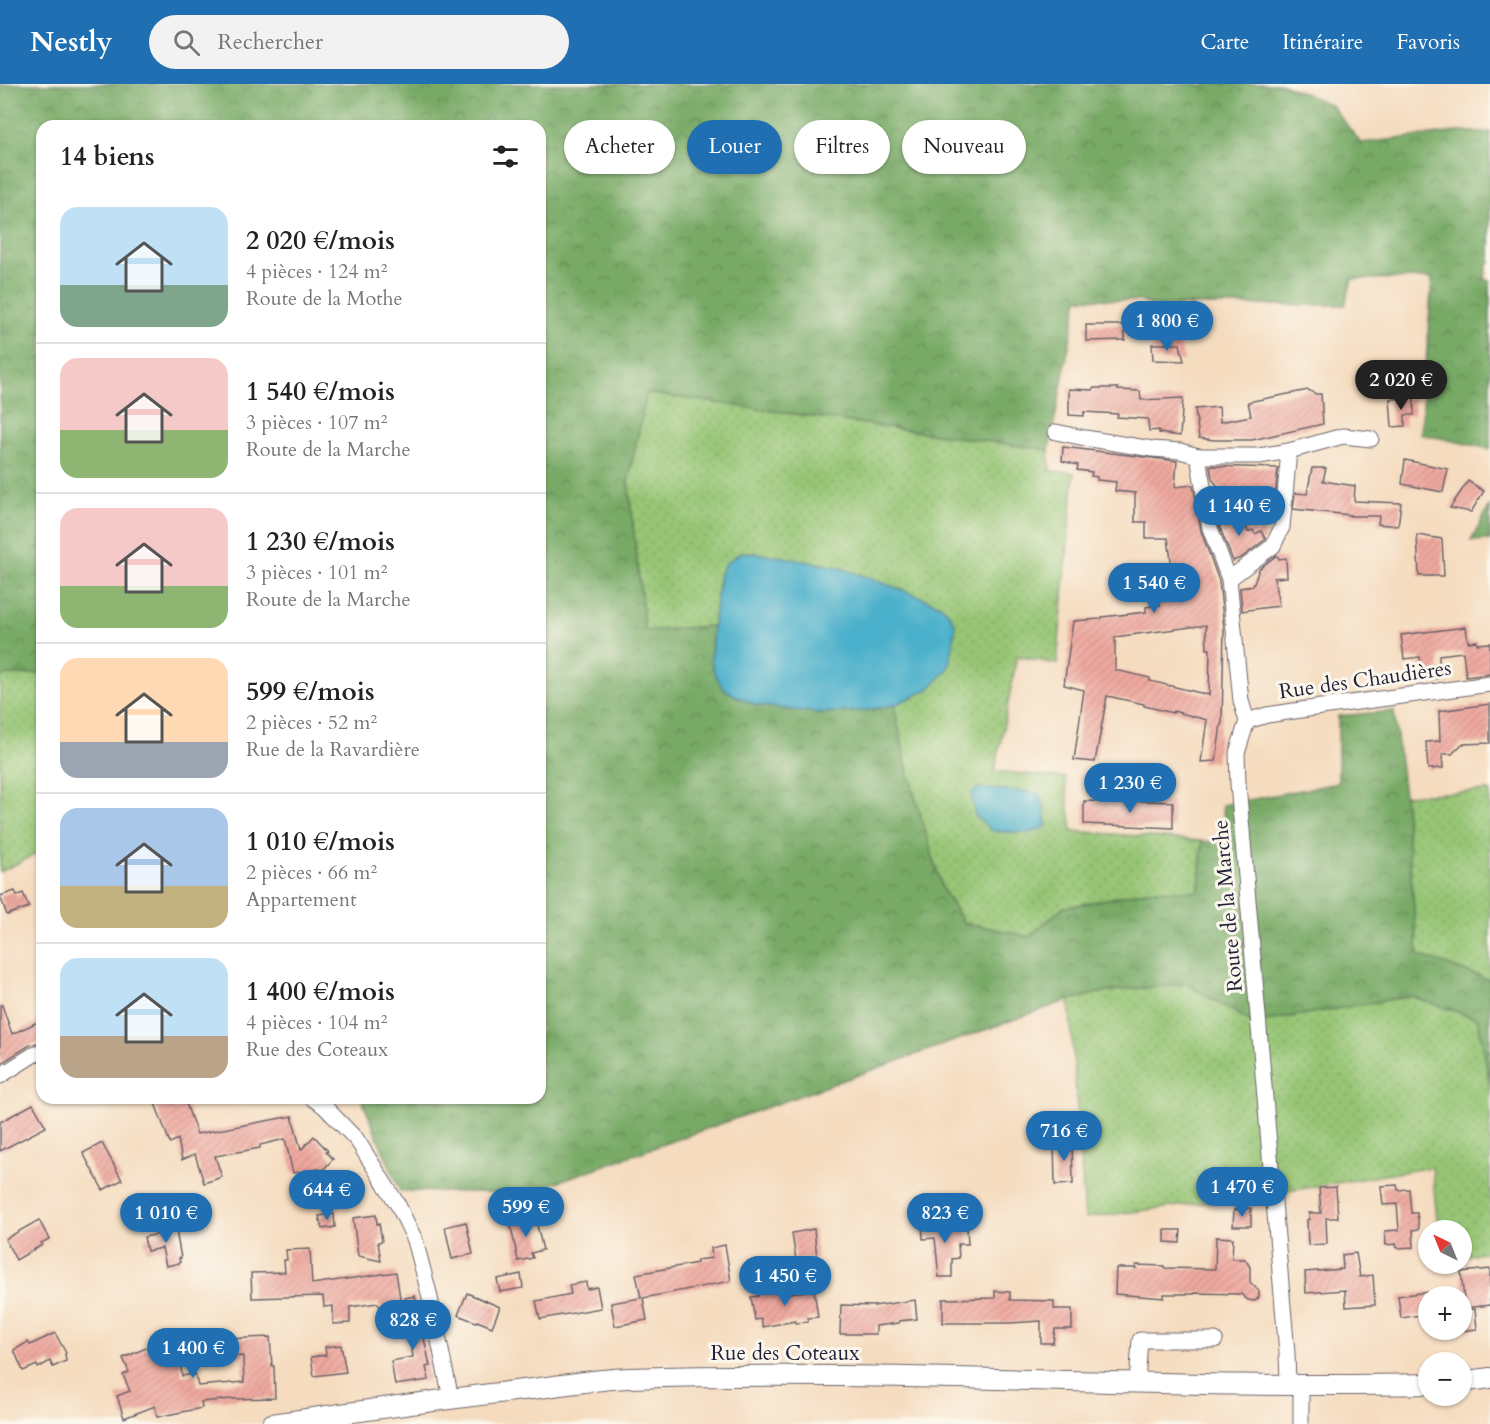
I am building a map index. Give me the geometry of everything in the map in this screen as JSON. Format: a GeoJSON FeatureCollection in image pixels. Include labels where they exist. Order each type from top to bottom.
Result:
{"type":"FeatureCollection","features":[{"type":"Feature","properties":{"kind":"street"},"geometry":{"type":"LineString","coordinates":[[1056,432],[1152,449],[1180,451],[1198,456],[1259,456],[1289,451],[1343,436],[1371,438]]}},
{"type":"Feature","properties":{"kind":"street"},"geometry":{"type":"LineString","coordinates":[[1229,579],[1273,546],[1278,537],[1282,527],[1289,451]]}},
{"type":"Feature","properties":{"kind":"street"},"geometry":{"type":"LineString","coordinates":[[1198,456],[1210,528],[1229,579],[1240,701],[1247,721]]}},
{"type":"Feature","properties":{"kind":"street","name":"Rue des Chaudières"},"geometry":{"type":"LineString","coordinates":[[1247,721],[1267,715],[1490,684]]}},
{"type":"Feature","properties":{"kind":"street","name":"Route de la Marche"},"geometry":{"type":"LineString","coordinates":[[1247,721],[1237,753],[1238,784],[1287,1353],[1302,1424]]}},
{"type":"Feature","properties":{"kind":"street"},"geometry":{"type":"LineString","coordinates":[[0,1076],[36,1053]]}},
{"type":"Feature","properties":{"kind":"street"},"geometry":{"type":"LineString","coordinates":[[321,1104],[357,1140],[398,1205],[415,1240],[452,1398]]}},
{"type":"Feature","properties":{"kind":"street"},"geometry":{"type":"LineString","coordinates":[[1137,1383],[1140,1340],[1215,1341]]}},
{"type":"Feature","properties":{"kind":"street","name":"Rue des Coteaux"},"geometry":{"type":"LineString","coordinates":[[272,1424],[452,1398],[627,1378],[813,1376],[1137,1383],[1418,1384]]}},
{"type":"Feature","properties":{"kind":"street"},"geometry":{"type":"LineString","coordinates":[[1472,1380],[1490,1378]]}},
{"type":"Feature","properties":{"kind":"green space"},"geometry":{"type":"Polygon","coordinates":[[[0,84],[1198,84],[1200,87],[1208,84],[1283,84],[1331,105],[1361,143],[1457,132],[1490,132],[1490,262],[1484,280],[1490,281],[1490,449],[1421,434],[1432,278],[1352,279],[1345,305],[1157,307],[1140,301],[1078,298],[1049,450],[647,393],[628,481],[645,631],[713,626],[711,661],[723,688],[756,705],[818,713],[861,711],[894,705],[908,773],[942,888],[963,922],[1029,937],[1062,908],[1152,890],[1199,891],[1202,841],[1228,843],[1222,805],[1338,783],[1338,716],[1394,711],[1418,955],[1490,980],[1490,1084],[1478,1019],[1411,996],[1253,1023],[1187,984],[1108,991],[1069,1000],[526,1193],[400,1191],[364,1104],[546,1104],[546,120],[36,120],[36,673],[0,676],[0,84]]]}},
{"type":"Feature","properties":{"kind":"green space"},"geometry":{"type":"Polygon","coordinates":[[[646,393],[1049,450],[1050,471],[1074,473],[1057,664],[1017,656],[995,771],[1065,778],[1072,831],[1202,841],[1199,892],[1152,890],[1062,908],[1029,937],[962,922],[942,889],[908,773],[894,705],[929,689],[838,567],[742,552],[720,573],[713,626],[645,631],[628,481],[646,393]]]}},
{"type":"Feature","properties":{"kind":"green space"},"geometry":{"type":"Polygon","coordinates":[[[1490,505],[1490,540],[1471,541],[1490,505]]]}},
{"type":"Feature","properties":{"kind":"green space"},"geometry":{"type":"Polygon","coordinates":[[[36,673],[36,854],[0,872],[0,676],[36,673]]]}},
{"type":"Feature","properties":{"kind":"green space"},"geometry":{"type":"Polygon","coordinates":[[[1490,791],[1490,980],[1418,955],[1404,795],[1490,791]]]}},
{"type":"Feature","properties":{"kind":"green space"},"geometry":{"type":"Polygon","coordinates":[[[1187,984],[1253,1023],[1411,996],[1478,1019],[1490,1084],[1490,1252],[1472,1254],[1472,1220],[1437,1220],[1432,1167],[1258,1196],[1085,1218],[1069,1000],[1108,991],[1187,984]]]}},
{"type":"Feature","properties":{"kind":"water"},"geometry":{"type":"Polygon","coordinates":[[[742,552],[838,567],[940,605],[948,612],[955,625],[948,669],[929,689],[894,705],[861,711],[817,713],[756,705],[736,696],[723,688],[711,661],[720,574],[725,564],[742,552]]]}},
{"type":"Feature","properties":{"kind":"water"},"geometry":{"type":"Polygon","coordinates":[[[978,788],[1039,793],[1045,810],[1047,826],[1030,833],[992,831],[975,815],[971,794],[978,788]]]}},
{"type":"Feature","properties":{"kind":"building"},"geometry":{"type":"Polygon","coordinates":[[[1086,325],[1125,325],[1125,340],[1086,341],[1086,325]]]}},
{"type":"Feature","properties":{"kind":"building"},"geometry":{"type":"Polygon","coordinates":[[[1152,344],[1180,344],[1184,361],[1153,360],[1152,344]]]}},
{"type":"Feature","properties":{"kind":"building"},"geometry":{"type":"Polygon","coordinates":[[[1093,388],[1140,391],[1141,400],[1183,398],[1180,436],[1159,433],[1159,430],[1149,431],[1148,419],[1084,412],[1084,416],[1069,415],[1069,389],[1093,390],[1093,388]]]}},
{"type":"Feature","properties":{"kind":"building"},"geometry":{"type":"Polygon","coordinates":[[[1308,390],[1321,394],[1323,424],[1252,440],[1199,438],[1195,409],[1219,407],[1220,422],[1251,416],[1248,402],[1308,390]]]}},
{"type":"Feature","properties":{"kind":"building"},"geometry":{"type":"Polygon","coordinates":[[[1414,398],[1414,415],[1405,415],[1405,426],[1392,427],[1390,399],[1414,398]]]}},
{"type":"Feature","properties":{"kind":"building"},"geometry":{"type":"Polygon","coordinates":[[[1063,447],[1177,461],[1175,487],[1193,485],[1201,531],[1219,581],[1224,628],[1222,723],[1216,761],[1201,762],[1207,720],[1107,696],[1095,762],[1074,760],[1084,690],[1064,685],[1073,621],[1146,612],[1146,607],[1160,605],[1157,577],[1164,576],[1163,568],[1172,568],[1168,538],[1146,538],[1146,522],[1135,522],[1135,493],[1115,491],[1116,482],[1097,480],[1097,477],[1091,476],[1092,472],[1077,470],[1078,465],[1062,461],[1063,447]],[[1206,625],[1115,637],[1115,670],[1209,695],[1210,649],[1207,649],[1206,625]]]}},
{"type":"Feature","properties":{"kind":"building"},"geometry":{"type":"Polygon","coordinates":[[[1405,460],[1448,469],[1443,492],[1402,484],[1405,460]]]}},
{"type":"Feature","properties":{"kind":"building"},"geometry":{"type":"Polygon","coordinates":[[[1210,466],[1278,468],[1275,498],[1266,499],[1266,490],[1221,490],[1212,479],[1210,466]]]}},
{"type":"Feature","properties":{"kind":"building"},"geometry":{"type":"Polygon","coordinates":[[[1312,468],[1326,468],[1323,481],[1355,486],[1354,501],[1401,503],[1398,526],[1378,524],[1379,516],[1350,516],[1293,509],[1295,493],[1307,494],[1312,468]]]}},
{"type":"Feature","properties":{"kind":"building"},"geometry":{"type":"Polygon","coordinates":[[[1468,481],[1484,491],[1471,512],[1450,508],[1468,481]]]}},
{"type":"Feature","properties":{"kind":"building"},"geometry":{"type":"Polygon","coordinates":[[[1240,515],[1240,528],[1246,527],[1248,532],[1253,530],[1255,534],[1261,531],[1266,539],[1241,558],[1233,561],[1219,525],[1218,516],[1240,515]]]}},
{"type":"Feature","properties":{"kind":"building"},"geometry":{"type":"Polygon","coordinates":[[[1417,535],[1442,539],[1444,576],[1419,576],[1417,535]]]}},
{"type":"Feature","properties":{"kind":"building"},"geometry":{"type":"Polygon","coordinates":[[[1277,555],[1279,559],[1286,558],[1287,577],[1274,578],[1279,606],[1242,611],[1240,588],[1253,586],[1259,569],[1277,555]]]}},
{"type":"Feature","properties":{"kind":"building"},"geometry":{"type":"Polygon","coordinates":[[[1466,627],[1468,642],[1490,643],[1490,674],[1466,677],[1463,652],[1439,655],[1439,678],[1423,680],[1420,657],[1404,659],[1401,635],[1466,627]]]}},
{"type":"Feature","properties":{"kind":"building"},"geometry":{"type":"Polygon","coordinates":[[[1490,704],[1490,743],[1462,744],[1452,754],[1442,754],[1443,768],[1428,769],[1426,742],[1440,741],[1439,711],[1490,704]]]}},
{"type":"Feature","properties":{"kind":"building"},"geometry":{"type":"Polygon","coordinates":[[[1122,800],[1173,802],[1173,828],[1084,824],[1084,801],[1122,802],[1122,800]]]}},
{"type":"Feature","properties":{"kind":"building"},"geometry":{"type":"Polygon","coordinates":[[[15,891],[17,896],[23,893],[29,907],[7,915],[0,896],[15,891]]]}},
{"type":"Feature","properties":{"kind":"building"},"geometry":{"type":"Polygon","coordinates":[[[0,1005],[2,1005],[12,1034],[36,1023],[36,1044],[0,1064],[0,1005]]]}},
{"type":"Feature","properties":{"kind":"building"},"geometry":{"type":"Polygon","coordinates":[[[33,1104],[46,1127],[0,1151],[0,1122],[33,1104]]]}},
{"type":"Feature","properties":{"kind":"building"},"geometry":{"type":"Polygon","coordinates":[[[155,1104],[186,1104],[197,1134],[292,1116],[301,1150],[314,1136],[333,1159],[322,1171],[319,1169],[293,1173],[285,1139],[260,1145],[260,1148],[215,1156],[222,1177],[204,1183],[195,1154],[182,1160],[178,1139],[170,1143],[155,1104]]]}},
{"type":"Feature","properties":{"kind":"building"},"geometry":{"type":"Polygon","coordinates":[[[1072,1140],[1073,1184],[1055,1185],[1054,1141],[1072,1140]]]}},
{"type":"Feature","properties":{"kind":"building"},"geometry":{"type":"Polygon","coordinates":[[[102,1143],[122,1180],[103,1190],[83,1153],[102,1143]]]}},
{"type":"Feature","properties":{"kind":"building"},"geometry":{"type":"Polygon","coordinates":[[[1397,1185],[1398,1190],[1409,1189],[1411,1213],[1417,1213],[1418,1221],[1418,1229],[1413,1230],[1414,1247],[1397,1248],[1396,1244],[1386,1245],[1385,1231],[1399,1230],[1397,1204],[1383,1205],[1381,1186],[1397,1185]]]}},
{"type":"Feature","properties":{"kind":"building"},"geometry":{"type":"Polygon","coordinates":[[[1336,1187],[1338,1218],[1326,1218],[1327,1244],[1308,1245],[1309,1213],[1321,1213],[1319,1188],[1336,1187]]]}},
{"type":"Feature","properties":{"kind":"building"},"geometry":{"type":"Polygon","coordinates":[[[1251,1208],[1251,1226],[1233,1226],[1234,1210],[1251,1208]]]}},
{"type":"Feature","properties":{"kind":"building"},"geometry":{"type":"Polygon","coordinates":[[[334,1214],[335,1227],[322,1229],[319,1216],[334,1214]]]}},
{"type":"Feature","properties":{"kind":"building"},"geometry":{"type":"Polygon","coordinates":[[[376,1215],[382,1241],[378,1242],[381,1261],[358,1256],[353,1218],[376,1215]]]}},
{"type":"Feature","properties":{"kind":"building"},"geometry":{"type":"Polygon","coordinates":[[[535,1217],[543,1250],[531,1253],[533,1258],[518,1261],[510,1222],[535,1217]]]}},
{"type":"Feature","properties":{"kind":"building"},"geometry":{"type":"Polygon","coordinates":[[[39,1220],[49,1239],[16,1260],[5,1239],[39,1220]]]}},
{"type":"Feature","properties":{"kind":"building"},"geometry":{"type":"Polygon","coordinates":[[[466,1222],[473,1254],[452,1259],[445,1227],[466,1222]]]}},
{"type":"Feature","properties":{"kind":"building"},"geometry":{"type":"Polygon","coordinates":[[[934,1222],[945,1225],[956,1224],[956,1229],[967,1228],[968,1244],[958,1244],[959,1258],[952,1259],[952,1277],[939,1277],[935,1238],[923,1239],[922,1223],[934,1222]]]}},
{"type":"Feature","properties":{"kind":"building"},"geometry":{"type":"Polygon","coordinates":[[[175,1225],[180,1263],[166,1266],[162,1248],[147,1251],[144,1237],[160,1234],[158,1228],[175,1225]]]}},
{"type":"Feature","properties":{"kind":"building"},"geometry":{"type":"Polygon","coordinates":[[[814,1229],[817,1258],[796,1260],[792,1233],[814,1229]]]}},
{"type":"Feature","properties":{"kind":"building"},"geometry":{"type":"Polygon","coordinates":[[[1165,1230],[1181,1230],[1180,1243],[1165,1242],[1165,1230]]]}},
{"type":"Feature","properties":{"kind":"building"},"geometry":{"type":"Polygon","coordinates":[[[1216,1237],[1233,1238],[1232,1259],[1245,1259],[1250,1267],[1250,1282],[1259,1291],[1259,1297],[1255,1301],[1248,1300],[1241,1294],[1164,1294],[1164,1298],[1115,1294],[1116,1268],[1136,1268],[1136,1265],[1215,1269],[1216,1237]]]}},
{"type":"Feature","properties":{"kind":"building"},"geometry":{"type":"Polygon","coordinates":[[[725,1245],[731,1281],[643,1298],[647,1320],[615,1326],[611,1303],[641,1298],[636,1274],[697,1263],[697,1260],[712,1258],[711,1248],[725,1245]]]}},
{"type":"Feature","properties":{"kind":"building"},"geometry":{"type":"Polygon","coordinates":[[[310,1249],[312,1284],[396,1272],[400,1298],[405,1304],[389,1317],[377,1303],[350,1307],[350,1323],[333,1324],[333,1306],[324,1307],[323,1296],[252,1298],[251,1273],[285,1272],[286,1250],[310,1249]]]}},
{"type":"Feature","properties":{"kind":"building"},"geometry":{"type":"Polygon","coordinates":[[[1356,1253],[1360,1277],[1373,1275],[1375,1305],[1346,1307],[1345,1290],[1306,1293],[1305,1272],[1343,1269],[1342,1255],[1356,1253]]]}},
{"type":"Feature","properties":{"kind":"building"},"geometry":{"type":"Polygon","coordinates":[[[1490,1269],[1490,1305],[1472,1307],[1472,1286],[1463,1286],[1461,1274],[1472,1274],[1472,1271],[1490,1269]]]}},
{"type":"Feature","properties":{"kind":"building"},"geometry":{"type":"Polygon","coordinates":[[[521,1274],[523,1288],[500,1292],[497,1279],[521,1274]]]}},
{"type":"Feature","properties":{"kind":"building"},"geometry":{"type":"Polygon","coordinates":[[[586,1282],[587,1289],[597,1287],[601,1308],[540,1319],[536,1301],[571,1294],[569,1285],[586,1282]]]}},
{"type":"Feature","properties":{"kind":"building"},"geometry":{"type":"Polygon","coordinates":[[[780,1290],[781,1294],[814,1290],[818,1317],[808,1318],[808,1322],[795,1323],[795,1321],[763,1327],[761,1319],[755,1320],[751,1297],[780,1290]]]}},
{"type":"Feature","properties":{"kind":"building"},"geometry":{"type":"Polygon","coordinates":[[[995,1291],[1010,1292],[1010,1300],[1054,1301],[1054,1309],[1072,1309],[1072,1329],[1055,1329],[1053,1343],[1041,1343],[1041,1321],[943,1323],[943,1299],[995,1298],[995,1291]]]}},
{"type":"Feature","properties":{"kind":"building"},"geometry":{"type":"Polygon","coordinates":[[[467,1293],[500,1307],[492,1327],[458,1315],[467,1293]]]}},
{"type":"Feature","properties":{"kind":"building"},"geometry":{"type":"Polygon","coordinates":[[[1418,1293],[1418,1315],[1401,1318],[1398,1296],[1418,1293]]]}},
{"type":"Feature","properties":{"kind":"building"},"geometry":{"type":"Polygon","coordinates":[[[415,1296],[430,1366],[426,1367],[429,1380],[395,1385],[391,1361],[413,1357],[405,1298],[415,1296]]]}},
{"type":"Feature","properties":{"kind":"building"},"geometry":{"type":"Polygon","coordinates":[[[915,1300],[917,1319],[876,1326],[876,1334],[840,1334],[841,1305],[874,1306],[915,1300]]]}},
{"type":"Feature","properties":{"kind":"building"},"geometry":{"type":"Polygon","coordinates":[[[1472,1309],[1475,1309],[1477,1329],[1472,1330],[1472,1309]]]}},
{"type":"Feature","properties":{"kind":"building"},"geometry":{"type":"Polygon","coordinates":[[[55,1333],[66,1353],[66,1361],[53,1367],[50,1361],[38,1368],[37,1365],[23,1371],[14,1350],[28,1342],[30,1345],[55,1333]]]}},
{"type":"Feature","properties":{"kind":"building"},"geometry":{"type":"Polygon","coordinates":[[[270,1337],[275,1398],[201,1402],[202,1408],[157,1417],[155,1406],[124,1418],[117,1396],[130,1391],[123,1375],[129,1372],[123,1358],[146,1348],[170,1346],[170,1349],[175,1349],[177,1360],[180,1359],[182,1376],[195,1374],[198,1386],[244,1382],[243,1356],[227,1357],[227,1339],[270,1337]]]}},
{"type":"Feature","properties":{"kind":"building"},"geometry":{"type":"Polygon","coordinates":[[[341,1345],[346,1372],[314,1376],[311,1357],[326,1355],[325,1347],[341,1345]]]}}]}
